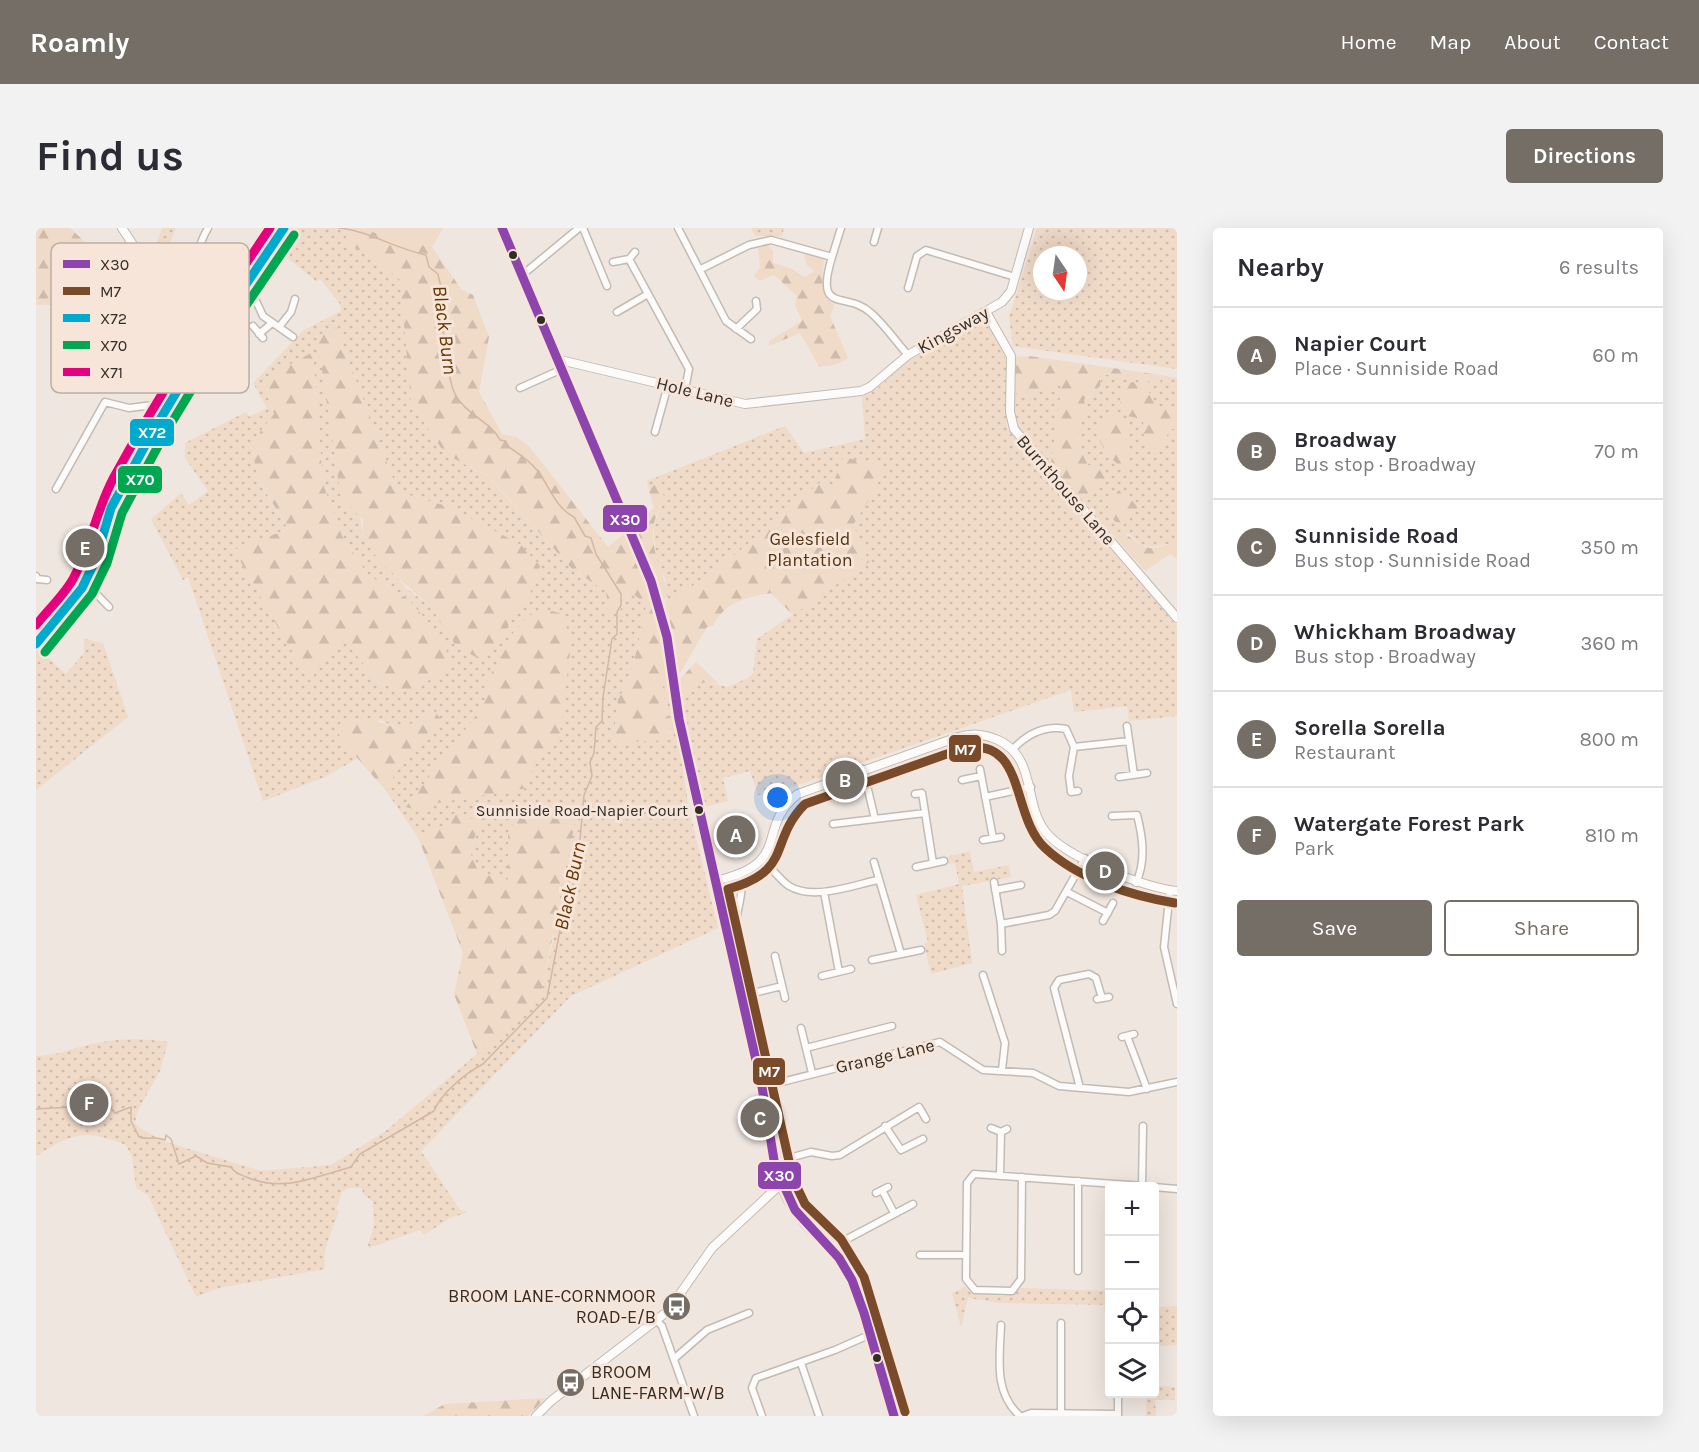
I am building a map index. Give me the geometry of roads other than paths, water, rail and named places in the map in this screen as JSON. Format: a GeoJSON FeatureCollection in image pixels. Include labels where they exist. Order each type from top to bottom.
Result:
{"type":"FeatureCollection","features":[{"type":"Feature","properties":{"kind":"highway"},"geometry":{"type":"LineString","coordinates":[[249,278],[284,228]]}},
{"type":"Feature","properties":{"kind":"highway"},"geometry":{"type":"LineString","coordinates":[[37,641],[85,582],[96,559],[111,508],[176,393]]}},
{"type":"Feature","properties":{"kind":"main road"},"geometry":{"type":"LineString","coordinates":[[502,228],[657,600],[670,652],[679,719],[762,1087],[775,1162],[782,1184],[795,1211],[832,1247],[853,1282],[894,1416]]}},
{"type":"Feature","properties":{"kind":"street"},"geometry":{"type":"LineString","coordinates":[[122,228],[132,243]]}},
{"type":"Feature","properties":{"kind":"street"},"geometry":{"type":"LineString","coordinates":[[200,243],[208,228]]}},
{"type":"Feature","properties":{"kind":"street"},"geometry":{"type":"LineString","coordinates":[[521,276],[581,228],[607,286]]}},
{"type":"Feature","properties":{"kind":"street"},"geometry":{"type":"LineString","coordinates":[[840,228],[826,283],[831,294],[840,301],[871,313],[908,356]]}},
{"type":"Feature","properties":{"kind":"street"},"geometry":{"type":"LineString","coordinates":[[874,242],[878,228]]}},
{"type":"Feature","properties":{"kind":"street","name":"Kingsway"},"geometry":{"type":"LineString","coordinates":[[835,394],[870,387],[908,356],[986,312],[1007,296],[1029,228]]}},
{"type":"Feature","properties":{"kind":"street"},"geometry":{"type":"LineString","coordinates":[[683,229],[726,321],[751,339]]}},
{"type":"Feature","properties":{"kind":"street"},"geometry":{"type":"LineString","coordinates":[[701,269],[748,245],[771,240],[832,257]]}},
{"type":"Feature","properties":{"kind":"street"},"geometry":{"type":"LineString","coordinates":[[908,288],[917,256],[926,250],[1015,276]]}},
{"type":"Feature","properties":{"kind":"street"},"geometry":{"type":"LineString","coordinates":[[613,262],[629,259],[634,252]]}},
{"type":"Feature","properties":{"kind":"street"},"geometry":{"type":"LineString","coordinates":[[629,259],[689,369],[685,389]]}},
{"type":"Feature","properties":{"kind":"street"},"geometry":{"type":"LineString","coordinates":[[617,312],[648,294]]}},
{"type":"Feature","properties":{"kind":"street"},"geometry":{"type":"LineString","coordinates":[[249,296],[256,301],[261,314],[293,337]]}},
{"type":"Feature","properties":{"kind":"street"},"geometry":{"type":"LineString","coordinates":[[279,327],[291,312],[295,299]]}},
{"type":"Feature","properties":{"kind":"street"},"geometry":{"type":"LineString","coordinates":[[736,329],[757,309],[756,302]]}},
{"type":"Feature","properties":{"kind":"street","name":"Burnthouse Lane"},"geometry":{"type":"LineString","coordinates":[[986,312],[1011,356],[1010,412],[1014,429],[1177,618]]}},
{"type":"Feature","properties":{"kind":"street"},"geometry":{"type":"LineString","coordinates":[[253,326],[261,336],[272,323]]}},
{"type":"Feature","properties":{"kind":"street","name":"Hole Lane"},"geometry":{"type":"LineString","coordinates":[[556,359],[745,404],[835,394]]}},
{"type":"Feature","properties":{"kind":"street"},"geometry":{"type":"LineString","coordinates":[[520,388],[560,370]]}},
{"type":"Feature","properties":{"kind":"street"},"geometry":{"type":"LineString","coordinates":[[655,432],[668,385]]}},
{"type":"Feature","properties":{"kind":"street"},"geometry":{"type":"LineString","coordinates":[[56,489],[105,402],[129,408],[153,405],[164,412]]}},
{"type":"Feature","properties":{"kind":"street"},"geometry":{"type":"LineString","coordinates":[[36,579],[47,580]]}},
{"type":"Feature","properties":{"kind":"street"},"geometry":{"type":"LineString","coordinates":[[85,582],[109,607]]}},
{"type":"Feature","properties":{"kind":"street"},"geometry":{"type":"LineString","coordinates":[[1127,726],[1134,775]]}},
{"type":"Feature","properties":{"kind":"street"},"geometry":{"type":"LineString","coordinates":[[1012,750],[1032,733],[1059,728],[1066,729],[1074,747],[1069,776],[1071,792],[1078,791]]}},
{"type":"Feature","properties":{"kind":"street"},"geometry":{"type":"LineString","coordinates":[[714,880],[739,876],[752,869],[762,859],[789,801],[808,789],[969,734],[987,736],[1012,750],[1023,764],[1038,819],[1046,832],[1065,847],[1136,883],[1173,891],[1164,947],[1177,1004]]}},
{"type":"Feature","properties":{"kind":"street"},"geometry":{"type":"LineString","coordinates":[[1074,747],[1129,741]]}},
{"type":"Feature","properties":{"kind":"street"},"geometry":{"type":"LineString","coordinates":[[863,769],[875,819]]}},
{"type":"Feature","properties":{"kind":"street"},"geometry":{"type":"LineString","coordinates":[[980,769],[993,838]]}},
{"type":"Feature","properties":{"kind":"street"},"geometry":{"type":"LineString","coordinates":[[1119,777],[1148,773]]}},
{"type":"Feature","properties":{"kind":"street"},"geometry":{"type":"LineString","coordinates":[[962,780],[981,776]]}},
{"type":"Feature","properties":{"kind":"street"},"geometry":{"type":"LineString","coordinates":[[985,797],[1030,788]]}},
{"type":"Feature","properties":{"kind":"street"},"geometry":{"type":"LineString","coordinates":[[915,794],[922,793],[933,863]]}},
{"type":"Feature","properties":{"kind":"street"},"geometry":{"type":"LineString","coordinates":[[833,824],[925,813]]}},
{"type":"Feature","properties":{"kind":"street"},"geometry":{"type":"LineString","coordinates":[[1112,816],[1137,815],[1143,848],[1142,865],[1136,883]]}},
{"type":"Feature","properties":{"kind":"street"},"geometry":{"type":"LineString","coordinates":[[983,840],[1001,837]]}},
{"type":"Feature","properties":{"kind":"street"},"geometry":{"type":"LineString","coordinates":[[1001,924],[1049,915],[1059,906],[1085,858]]}},
{"type":"Feature","properties":{"kind":"street"},"geometry":{"type":"LineString","coordinates":[[762,859],[787,885],[796,889],[824,892],[878,880]]}},
{"type":"Feature","properties":{"kind":"street"},"geometry":{"type":"LineString","coordinates":[[916,867],[944,861]]}},
{"type":"Feature","properties":{"kind":"street"},"geometry":{"type":"LineString","coordinates":[[874,862],[901,954]]}},
{"type":"Feature","properties":{"kind":"street"},"geometry":{"type":"LineString","coordinates":[[739,876],[743,892],[736,918],[736,929],[753,993],[782,986]]}},
{"type":"Feature","properties":{"kind":"street"},"geometry":{"type":"LineString","coordinates":[[994,882],[1001,924],[1002,951]]}},
{"type":"Feature","properties":{"kind":"street"},"geometry":{"type":"LineString","coordinates":[[995,890],[1021,885]]}},
{"type":"Feature","properties":{"kind":"street"},"geometry":{"type":"LineString","coordinates":[[824,892],[839,972]]}},
{"type":"Feature","properties":{"kind":"street"},"geometry":{"type":"LineString","coordinates":[[1067,892],[1108,913]]}},
{"type":"Feature","properties":{"kind":"street"},"geometry":{"type":"LineString","coordinates":[[1103,921],[1113,903]]}},
{"type":"Feature","properties":{"kind":"street"},"geometry":{"type":"LineString","coordinates":[[872,960],[921,950]]}},
{"type":"Feature","properties":{"kind":"street"},"geometry":{"type":"LineString","coordinates":[[775,956],[785,998]]}},
{"type":"Feature","properties":{"kind":"street"},"geometry":{"type":"LineString","coordinates":[[822,976],[851,969]]}},
{"type":"Feature","properties":{"kind":"street"},"geometry":{"type":"LineString","coordinates":[[983,975],[1005,1043],[1002,1070]]}},
{"type":"Feature","properties":{"kind":"street"},"geometry":{"type":"LineString","coordinates":[[1080,1088],[1054,992],[1055,984],[1059,980],[1094,976],[1102,998]]}},
{"type":"Feature","properties":{"kind":"street"},"geometry":{"type":"LineString","coordinates":[[806,1048],[892,1026]]}},
{"type":"Feature","properties":{"kind":"street"},"geometry":{"type":"LineString","coordinates":[[801,1028],[812,1073]]}},
{"type":"Feature","properties":{"kind":"street"},"geometry":{"type":"LineString","coordinates":[[1127,1035],[1147,1089]]}},
{"type":"Feature","properties":{"kind":"street","name":"Grange Lane"},"geometry":{"type":"LineString","coordinates":[[762,1087],[940,1042],[979,1068],[1033,1073],[1059,1086],[1130,1092],[1177,1082]]}},
{"type":"Feature","properties":{"kind":"street"},"geometry":{"type":"LineString","coordinates":[[775,1162],[812,1152],[832,1156],[840,1155],[919,1107],[926,1119]]}},
{"type":"Feature","properties":{"kind":"street"},"geometry":{"type":"LineString","coordinates":[[885,1126],[901,1150],[919,1139]]}},
{"type":"Feature","properties":{"kind":"street"},"geometry":{"type":"LineString","coordinates":[[1143,1126],[1143,1182]]}},
{"type":"Feature","properties":{"kind":"street"},"geometry":{"type":"LineString","coordinates":[[991,1128],[1004,1131],[1000,1176]]}},
{"type":"Feature","properties":{"kind":"street"},"geometry":{"type":"LineString","coordinates":[[1022,1177],[1020,1279],[1012,1291],[971,1288],[966,1279],[967,1183],[974,1174],[1000,1176],[1022,1177],[1078,1181],[1105,1183]]}},
{"type":"Feature","properties":{"kind":"street"},"geometry":{"type":"LineString","coordinates":[[1078,1181],[1078,1271]]}},
{"type":"Feature","properties":{"kind":"street"},"geometry":{"type":"LineString","coordinates":[[536,1416],[551,1401],[657,1320],[676,1302],[712,1248],[782,1184]]}},
{"type":"Feature","properties":{"kind":"street"},"geometry":{"type":"LineString","coordinates":[[1159,1187],[1177,1189]]}},
{"type":"Feature","properties":{"kind":"street"},"geometry":{"type":"LineString","coordinates":[[882,1190],[894,1214]]}},
{"type":"Feature","properties":{"kind":"street"},"geometry":{"type":"LineString","coordinates":[[832,1247],[913,1203]]}},
{"type":"Feature","properties":{"kind":"street"},"geometry":{"type":"LineString","coordinates":[[920,1255],[966,1255]]}},
{"type":"Feature","properties":{"kind":"street"},"geometry":{"type":"LineString","coordinates":[[675,1358],[706,1330],[749,1313]]}},
{"type":"Feature","properties":{"kind":"street"},"geometry":{"type":"LineString","coordinates":[[657,1320],[662,1326],[675,1358],[694,1416]]}},
{"type":"Feature","properties":{"kind":"street"},"geometry":{"type":"LineString","coordinates":[[1061,1323],[1061,1413]]}},
{"type":"Feature","properties":{"kind":"street"},"geometry":{"type":"LineString","coordinates":[[1001,1325],[1000,1379],[1008,1405],[1021,1416],[1031,1413],[1118,1415],[1118,1398]]}},
{"type":"Feature","properties":{"kind":"street"},"geometry":{"type":"LineString","coordinates":[[762,1416],[752,1388],[755,1379],[870,1335]]}},
{"type":"Feature","properties":{"kind":"street"},"geometry":{"type":"LineString","coordinates":[[801,1363],[819,1416]]}},
{"type":"Feature","properties":{"kind":"waterway","name":"Black Burn"},"geometry":{"type":"LineString","coordinates":[[36,1109],[70,1107],[83,1112],[100,1096],[115,1113],[131,1107],[131,1121],[139,1137],[165,1140],[166,1135],[171,1139],[179,1164],[196,1156],[207,1163],[231,1167],[239,1174],[260,1182],[274,1184],[299,1182],[351,1167],[360,1154],[434,1111],[442,1097],[462,1078],[483,1064],[547,998],[563,915],[569,907],[569,878],[580,840],[584,795],[592,776],[590,762],[594,753],[596,727],[602,721],[603,697],[612,639],[617,634],[617,612],[621,605],[621,594],[596,554],[591,538],[585,536],[574,517],[557,502],[541,475],[526,459],[506,445],[505,441],[500,440],[491,428],[466,408],[456,396],[450,379],[446,344],[441,328],[445,316],[443,295],[438,274],[429,267],[426,255],[339,228]]}},
{"type":"Feature","properties":{"kind":"place","name":"Sorella Sorella"},"geometry":{"type":"Point","coordinates":[85,548]}},
{"type":"Feature","properties":{"kind":"place","name":"Broadway"},"geometry":{"type":"Point","coordinates":[845,780]}},
{"type":"Feature","properties":{"kind":"place","name":"Sunniside Road-Napier Court"},"geometry":{"type":"Point","coordinates":[699,810]}},
{"type":"Feature","properties":{"kind":"place","name":"Napier Court"},"geometry":{"type":"Point","coordinates":[736,835]}},
{"type":"Feature","properties":{"kind":"place","name":"Whickham Broadway"},"geometry":{"type":"Point","coordinates":[1105,871]}},
{"type":"Feature","properties":{"kind":"place","name":"Watergate Forest Park"},"geometry":{"type":"Point","coordinates":[89,1103]}},
{"type":"Feature","properties":{"kind":"place","name":"Sunniside Road"},"geometry":{"type":"Point","coordinates":[760,1118]}},
{"type":"Feature","properties":{"kind":"place","name":"BROOM LANE-CORNMOOR ROAD-E/B"},"geometry":{"type":"Point","coordinates":[677,1306]}},
{"type":"Feature","properties":{"kind":"place","name":"BROOM LANE-FARM-W/B"},"geometry":{"type":"Point","coordinates":[570,1382]}},
{"type":"Feature","properties":{"kind":"park label","name":"Gelesfield Plantation"},"geometry":{"type":"Point","coordinates":[810,549]}}]}
